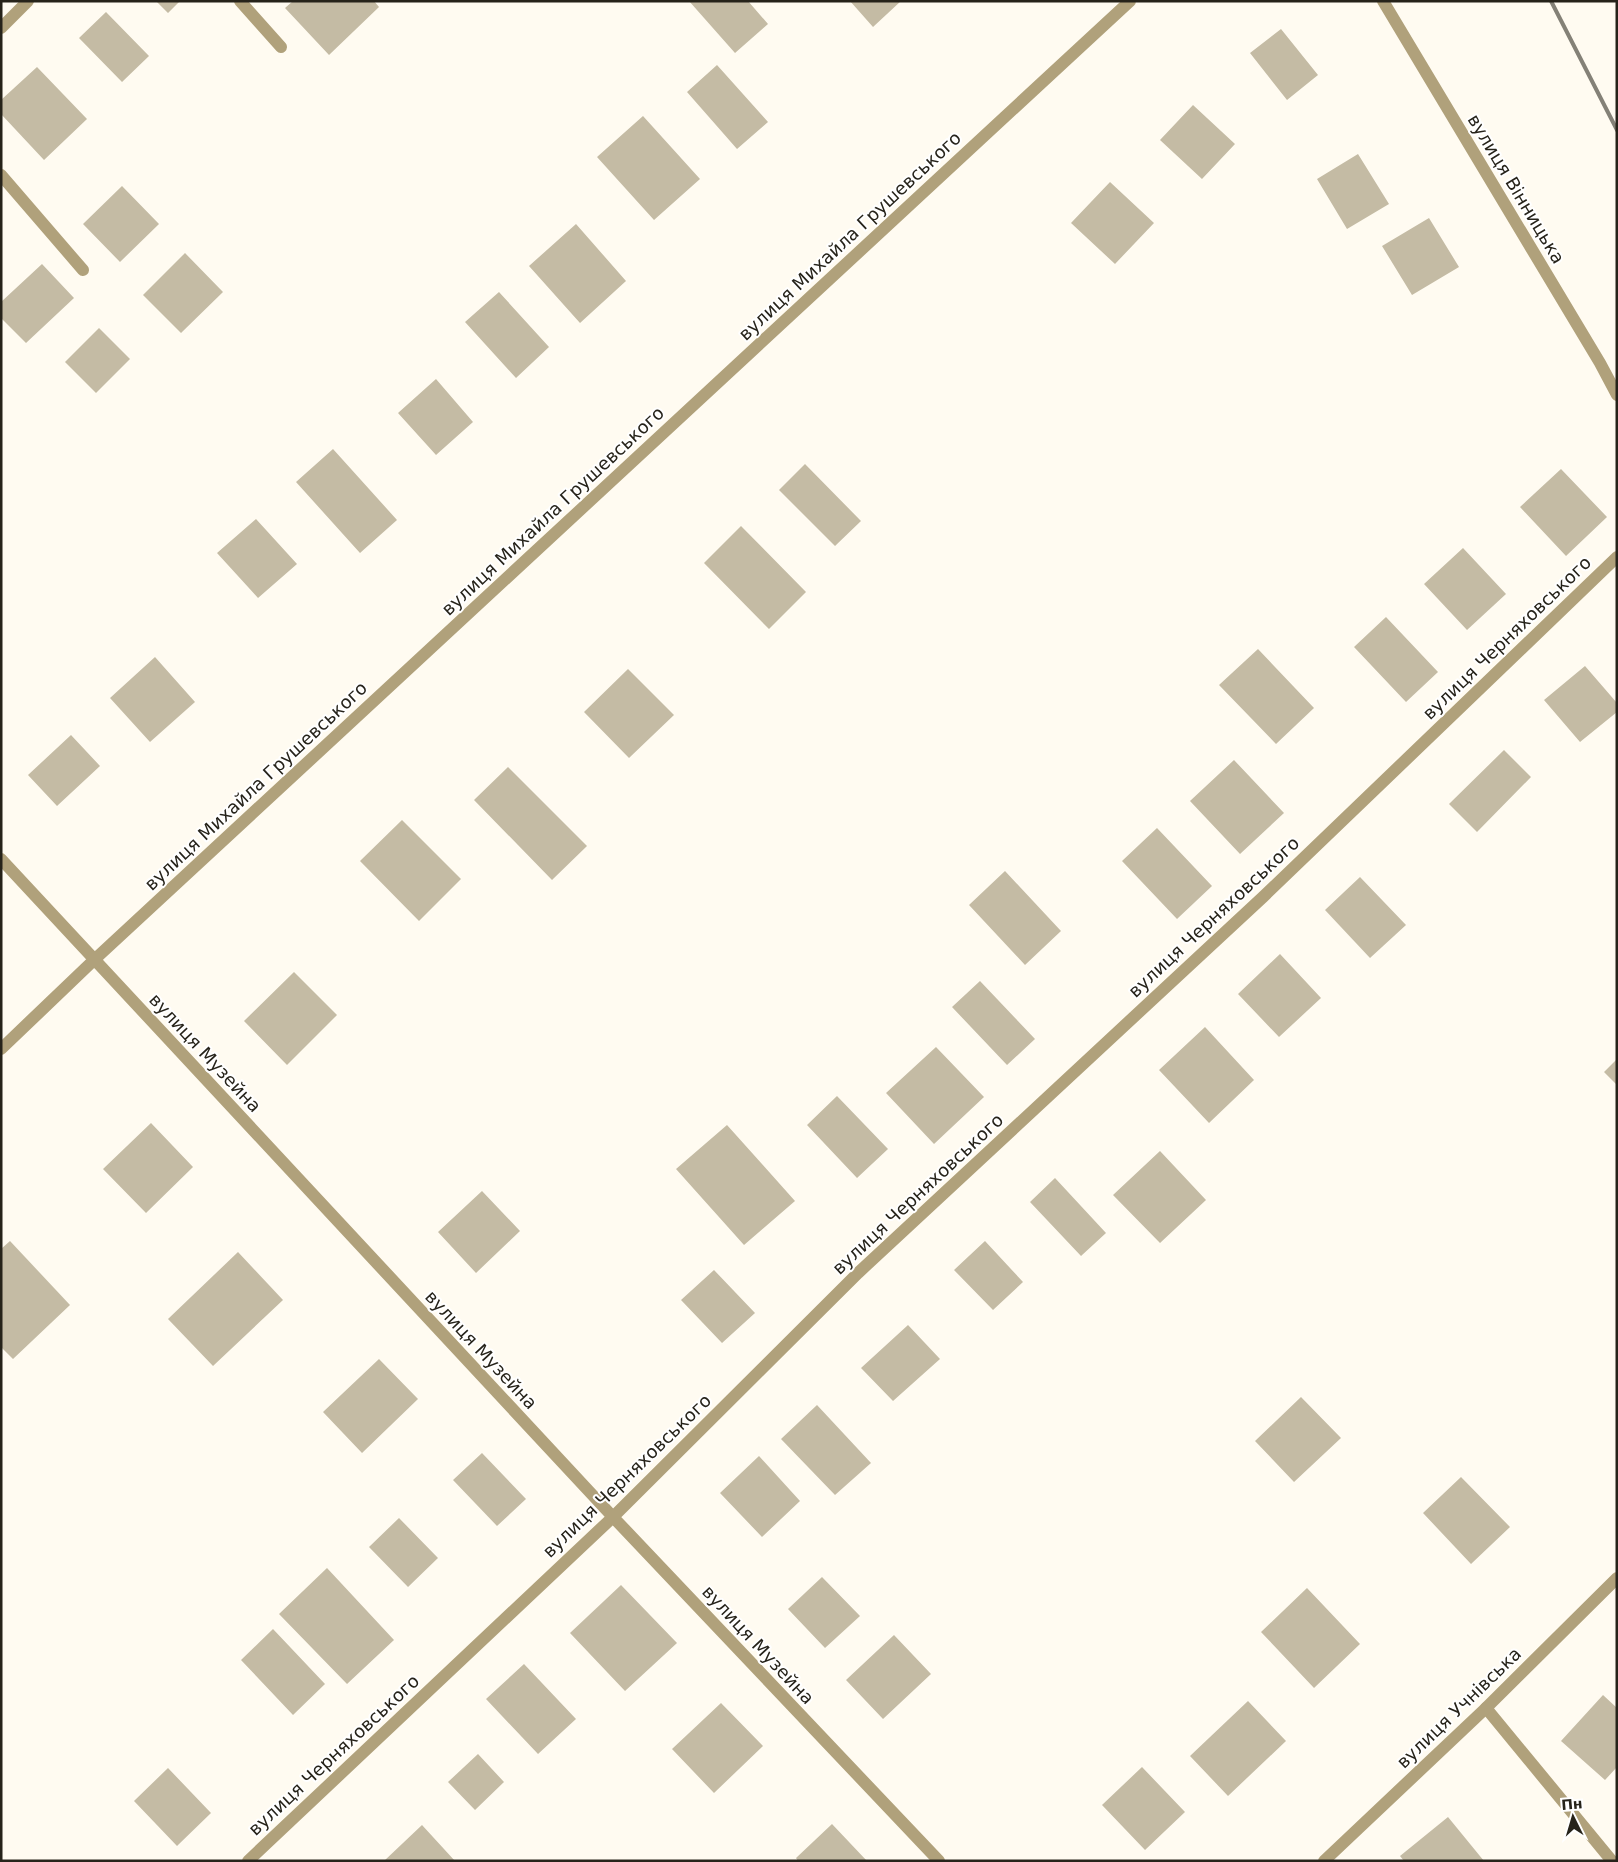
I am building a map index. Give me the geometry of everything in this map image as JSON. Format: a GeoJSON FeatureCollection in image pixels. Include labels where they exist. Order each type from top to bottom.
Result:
{"type":"FeatureCollection","features":[{"type":"Feature","properties":{"kind":"street"},"geometry":{"type":"LineString","coordinates":[[1,28],[28,1]]}},
{"type":"Feature","properties":{"kind":"street"},"geometry":{"type":"LineString","coordinates":[[240,1],[281,47]]}},
{"type":"Feature","properties":{"kind":"street","name":"вулиця Михайла Грушевського"},"geometry":{"type":"LineString","coordinates":[[1,1049],[94,960],[1130,1]]}},
{"type":"Feature","properties":{"kind":"street","name":"вулиця Вінницька"},"geometry":{"type":"LineString","coordinates":[[1384,1],[1600,363],[1617,395]]}},
{"type":"Feature","properties":{"kind":"street"},"geometry":{"type":"LineString","coordinates":[[1,175],[83,270]]}},
{"type":"Feature","properties":{"kind":"street","name":"вулиця Черняховського"},"geometry":{"type":"LineString","coordinates":[[248,1861],[613,1516],[858,1273],[1263,897],[1617,557]]}},
{"type":"Feature","properties":{"kind":"street","name":"вулиця Музейна"},"geometry":{"type":"LineString","coordinates":[[1,859],[613,1516],[939,1861]]}},
{"type":"Feature","properties":{"kind":"street","name":"вулиця Учнівська"},"geometry":{"type":"LineString","coordinates":[[1324,1861],[1486,1708],[1617,1578]]}},
{"type":"Feature","properties":{"kind":"street"},"geometry":{"type":"LineString","coordinates":[[1486,1708],[1612,1861]]}},
{"type":"Feature","properties":{"kind":"building"},"geometry":{"type":"Polygon","coordinates":[[[156,1],[180,1],[168,13],[156,1]]]}},
{"type":"Feature","properties":{"kind":"building"},"geometry":{"type":"Polygon","coordinates":[[[293,1],[374,1],[379,7],[329,55],[285,8],[293,1]]]}},
{"type":"Feature","properties":{"kind":"building"},"geometry":{"type":"Polygon","coordinates":[[[689,1],[748,1],[768,24],[735,53],[689,1]]]}},
{"type":"Feature","properties":{"kind":"building"},"geometry":{"type":"Polygon","coordinates":[[[850,1],[901,1],[873,27],[850,1]]]}},
{"type":"Feature","properties":{"kind":"building"},"geometry":{"type":"Polygon","coordinates":[[[106,12],[149,56],[122,82],[79,38],[106,12]]]}},
{"type":"Feature","properties":{"kind":"building"},"geometry":{"type":"Polygon","coordinates":[[[1281,29],[1318,75],[1287,100],[1250,53],[1281,29]]]}},
{"type":"Feature","properties":{"kind":"building"},"geometry":{"type":"Polygon","coordinates":[[[717,65],[768,122],[737,149],[687,92],[717,65]]]}},
{"type":"Feature","properties":{"kind":"building"},"geometry":{"type":"Polygon","coordinates":[[[37,67],[87,119],[44,160],[1,114],[1,100],[37,67]]]}},
{"type":"Feature","properties":{"kind":"building"},"geometry":{"type":"Polygon","coordinates":[[[1193,105],[1235,144],[1202,179],[1160,140],[1193,105]]]}},
{"type":"Feature","properties":{"kind":"building"},"geometry":{"type":"Polygon","coordinates":[[[643,116],[700,179],[654,220],[597,157],[643,116]]]}},
{"type":"Feature","properties":{"kind":"building"},"geometry":{"type":"Polygon","coordinates":[[[1358,154],[1389,204],[1347,229],[1317,179],[1358,154]]]}},
{"type":"Feature","properties":{"kind":"building"},"geometry":{"type":"Polygon","coordinates":[[[1110,182],[1154,223],[1115,264],[1071,223],[1110,182]]]}},
{"type":"Feature","properties":{"kind":"building"},"geometry":{"type":"Polygon","coordinates":[[[122,186],[159,224],[120,262],[83,224],[122,186]]]}},
{"type":"Feature","properties":{"kind":"building"},"geometry":{"type":"Polygon","coordinates":[[[1429,218],[1459,267],[1412,295],[1382,246],[1429,218]]]}},
{"type":"Feature","properties":{"kind":"building"},"geometry":{"type":"Polygon","coordinates":[[[576,224],[626,281],[580,323],[529,266],[576,224]]]}},
{"type":"Feature","properties":{"kind":"building"},"geometry":{"type":"Polygon","coordinates":[[[185,253],[223,292],[181,333],[143,295],[185,253]]]}},
{"type":"Feature","properties":{"kind":"building"},"geometry":{"type":"Polygon","coordinates":[[[42,264],[74,298],[26,343],[1,318],[1,302],[42,264]]]}},
{"type":"Feature","properties":{"kind":"building"},"geometry":{"type":"Polygon","coordinates":[[[499,292],[549,347],[516,378],[465,322],[499,292]]]}},
{"type":"Feature","properties":{"kind":"building"},"geometry":{"type":"Polygon","coordinates":[[[99,328],[130,359],[96,393],[65,362],[99,328]]]}},
{"type":"Feature","properties":{"kind":"building"},"geometry":{"type":"Polygon","coordinates":[[[436,379],[473,422],[436,455],[398,413],[436,379]]]}},
{"type":"Feature","properties":{"kind":"building"},"geometry":{"type":"Polygon","coordinates":[[[333,449],[397,520],[360,553],[296,482],[333,449]]]}},
{"type":"Feature","properties":{"kind":"building"},"geometry":{"type":"Polygon","coordinates":[[[805,464],[861,521],[835,546],[779,490],[805,464]]]}},
{"type":"Feature","properties":{"kind":"building"},"geometry":{"type":"Polygon","coordinates":[[[1561,469],[1607,517],[1566,556],[1520,507],[1561,469]]]}},
{"type":"Feature","properties":{"kind":"building"},"geometry":{"type":"Polygon","coordinates":[[[256,519],[297,564],[258,598],[217,553],[256,519]]]}},
{"type":"Feature","properties":{"kind":"building"},"geometry":{"type":"Polygon","coordinates":[[[741,526],[806,592],[769,629],[704,563],[741,526]]]}},
{"type":"Feature","properties":{"kind":"building"},"geometry":{"type":"Polygon","coordinates":[[[1463,548],[1506,594],[1467,630],[1424,584],[1463,548]]]}},
{"type":"Feature","properties":{"kind":"building"},"geometry":{"type":"Polygon","coordinates":[[[1386,617],[1438,672],[1406,702],[1354,647],[1386,617]]]}},
{"type":"Feature","properties":{"kind":"building"},"geometry":{"type":"Polygon","coordinates":[[[1258,649],[1314,708],[1276,744],[1219,685],[1258,649]]]}},
{"type":"Feature","properties":{"kind":"building"},"geometry":{"type":"Polygon","coordinates":[[[155,657],[195,702],[150,742],[110,698],[155,657]]]}},
{"type":"Feature","properties":{"kind":"building"},"geometry":{"type":"Polygon","coordinates":[[[1585,666],[1617,703],[1617,712],[1580,742],[1544,700],[1585,666]]]}},
{"type":"Feature","properties":{"kind":"building"},"geometry":{"type":"Polygon","coordinates":[[[628,669],[674,715],[629,758],[584,712],[628,669]]]}},
{"type":"Feature","properties":{"kind":"building"},"geometry":{"type":"Polygon","coordinates":[[[71,735],[100,766],[57,806],[28,775],[71,735]]]}},
{"type":"Feature","properties":{"kind":"building"},"geometry":{"type":"Polygon","coordinates":[[[1504,750],[1531,777],[1477,832],[1449,804],[1504,750]]]}},
{"type":"Feature","properties":{"kind":"building"},"geometry":{"type":"Polygon","coordinates":[[[1234,760],[1284,813],[1240,854],[1190,801],[1234,760]]]}},
{"type":"Feature","properties":{"kind":"building"},"geometry":{"type":"Polygon","coordinates":[[[508,767],[587,846],[552,880],[474,800],[508,767]]]}},
{"type":"Feature","properties":{"kind":"building"},"geometry":{"type":"Polygon","coordinates":[[[402,820],[461,879],[419,921],[360,861],[402,820]]]}},
{"type":"Feature","properties":{"kind":"building"},"geometry":{"type":"Polygon","coordinates":[[[1157,828],[1212,886],[1177,919],[1122,861],[1157,828]]]}},
{"type":"Feature","properties":{"kind":"building"},"geometry":{"type":"Polygon","coordinates":[[[1005,871],[1061,931],[1025,965],[969,905],[1005,871]]]}},
{"type":"Feature","properties":{"kind":"building"},"geometry":{"type":"Polygon","coordinates":[[[1360,877],[1406,925],[1370,958],[1325,910],[1360,877]]]}},
{"type":"Feature","properties":{"kind":"building"},"geometry":{"type":"Polygon","coordinates":[[[1280,954],[1321,998],[1279,1037],[1238,994],[1280,954]]]}},
{"type":"Feature","properties":{"kind":"building"},"geometry":{"type":"Polygon","coordinates":[[[294,972],[337,1015],[287,1065],[244,1021],[294,972]]]}},
{"type":"Feature","properties":{"kind":"building"},"geometry":{"type":"Polygon","coordinates":[[[980,981],[1035,1039],[1007,1065],[952,1007],[980,981]]]}},
{"type":"Feature","properties":{"kind":"building"},"geometry":{"type":"Polygon","coordinates":[[[1205,1027],[1254,1080],[1209,1123],[1159,1070],[1205,1027]]]}},
{"type":"Feature","properties":{"kind":"building"},"geometry":{"type":"Polygon","coordinates":[[[936,1047],[984,1097],[934,1144],[886,1093],[936,1047]]]}},
{"type":"Feature","properties":{"kind":"building"},"geometry":{"type":"Polygon","coordinates":[[[1617,1059],[1617,1085],[1604,1072],[1617,1059]]]}},
{"type":"Feature","properties":{"kind":"building"},"geometry":{"type":"Polygon","coordinates":[[[837,1096],[888,1149],[857,1178],[807,1125],[837,1096]]]}},
{"type":"Feature","properties":{"kind":"building"},"geometry":{"type":"Polygon","coordinates":[[[151,1123],[193,1167],[146,1213],[103,1169],[151,1123]]]}},
{"type":"Feature","properties":{"kind":"building"},"geometry":{"type":"Polygon","coordinates":[[[727,1125],[795,1201],[744,1245],[676,1169],[727,1125]]]}},
{"type":"Feature","properties":{"kind":"building"},"geometry":{"type":"Polygon","coordinates":[[[1160,1151],[1206,1200],[1160,1243],[1113,1195],[1160,1151]]]}},
{"type":"Feature","properties":{"kind":"building"},"geometry":{"type":"Polygon","coordinates":[[[1055,1178],[1106,1233],[1081,1256],[1030,1202],[1055,1178]]]}},
{"type":"Feature","properties":{"kind":"building"},"geometry":{"type":"Polygon","coordinates":[[[482,1191],[520,1231],[476,1273],[438,1232],[482,1191]]]}},
{"type":"Feature","properties":{"kind":"building"},"geometry":{"type":"Polygon","coordinates":[[[10,1241],[70,1305],[13,1359],[1,1347],[1,1249],[10,1241]]]}},
{"type":"Feature","properties":{"kind":"building"},"geometry":{"type":"Polygon","coordinates":[[[985,1241],[1023,1282],[993,1310],[954,1270],[985,1241]]]}},
{"type":"Feature","properties":{"kind":"building"},"geometry":{"type":"Polygon","coordinates":[[[238,1252],[283,1300],[213,1366],[168,1319],[238,1252]]]}},
{"type":"Feature","properties":{"kind":"building"},"geometry":{"type":"Polygon","coordinates":[[[714,1270],[755,1313],[722,1343],[681,1300],[714,1270]]]}},
{"type":"Feature","properties":{"kind":"building"},"geometry":{"type":"Polygon","coordinates":[[[908,1325],[940,1359],[893,1401],[861,1368],[908,1325]]]}},
{"type":"Feature","properties":{"kind":"building"},"geometry":{"type":"Polygon","coordinates":[[[379,1359],[418,1399],[362,1453],[323,1412],[379,1359]]]}},
{"type":"Feature","properties":{"kind":"building"},"geometry":{"type":"Polygon","coordinates":[[[1301,1397],[1341,1438],[1294,1482],[1255,1441],[1301,1397]]]}},
{"type":"Feature","properties":{"kind":"building"},"geometry":{"type":"Polygon","coordinates":[[[817,1405],[871,1463],[835,1495],[781,1439],[817,1405]]]}},
{"type":"Feature","properties":{"kind":"building"},"geometry":{"type":"Polygon","coordinates":[[[482,1453],[526,1499],[497,1526],[453,1480],[482,1453]]]}},
{"type":"Feature","properties":{"kind":"building"},"geometry":{"type":"Polygon","coordinates":[[[759,1456],[800,1501],[762,1537],[720,1493],[759,1456]]]}},
{"type":"Feature","properties":{"kind":"building"},"geometry":{"type":"Polygon","coordinates":[[[1461,1477],[1510,1527],[1471,1564],[1423,1513],[1461,1477]]]}},
{"type":"Feature","properties":{"kind":"building"},"geometry":{"type":"Polygon","coordinates":[[[399,1518],[438,1558],[408,1587],[369,1547],[399,1518]]]}},
{"type":"Feature","properties":{"kind":"building"},"geometry":{"type":"Polygon","coordinates":[[[327,1568],[394,1640],[347,1684],[279,1614],[327,1568]]]}},
{"type":"Feature","properties":{"kind":"building"},"geometry":{"type":"Polygon","coordinates":[[[822,1577],[860,1616],[825,1648],[788,1609],[822,1577]]]}},
{"type":"Feature","properties":{"kind":"building"},"geometry":{"type":"Polygon","coordinates":[[[621,1585],[677,1643],[625,1691],[570,1633],[621,1585]]]}},
{"type":"Feature","properties":{"kind":"building"},"geometry":{"type":"Polygon","coordinates":[[[1307,1588],[1360,1644],[1314,1688],[1261,1632],[1307,1588]]]}},
{"type":"Feature","properties":{"kind":"building"},"geometry":{"type":"Polygon","coordinates":[[[273,1629],[325,1684],[293,1715],[241,1660],[273,1629]]]}},
{"type":"Feature","properties":{"kind":"building"},"geometry":{"type":"Polygon","coordinates":[[[894,1635],[931,1674],[883,1719],[846,1680],[894,1635]]]}},
{"type":"Feature","properties":{"kind":"building"},"geometry":{"type":"Polygon","coordinates":[[[524,1664],[576,1719],[538,1754],[486,1699],[524,1664]]]}},
{"type":"Feature","properties":{"kind":"building"},"geometry":{"type":"Polygon","coordinates":[[[1603,1695],[1617,1708],[1617,1767],[1605,1780],[1561,1741],[1603,1695]]]}},
{"type":"Feature","properties":{"kind":"building"},"geometry":{"type":"Polygon","coordinates":[[[1248,1701],[1286,1741],[1228,1796],[1190,1756],[1248,1701]]]}},
{"type":"Feature","properties":{"kind":"building"},"geometry":{"type":"Polygon","coordinates":[[[721,1703],[763,1746],[714,1793],[672,1749],[721,1703]]]}},
{"type":"Feature","properties":{"kind":"building"},"geometry":{"type":"Polygon","coordinates":[[[478,1754],[504,1782],[475,1810],[448,1782],[478,1754]]]}},
{"type":"Feature","properties":{"kind":"building"},"geometry":{"type":"Polygon","coordinates":[[[1142,1767],[1185,1812],[1145,1850],[1102,1805],[1142,1767]]]}},
{"type":"Feature","properties":{"kind":"building"},"geometry":{"type":"Polygon","coordinates":[[[168,1768],[211,1813],[177,1846],[134,1801],[168,1768]]]}},
{"type":"Feature","properties":{"kind":"building"},"geometry":{"type":"Polygon","coordinates":[[[1448,1817],[1484,1861],[1404,1861],[1400,1856],[1448,1817]]]}},
{"type":"Feature","properties":{"kind":"building"},"geometry":{"type":"Polygon","coordinates":[[[832,1824],[867,1861],[798,1861],[796,1858],[832,1824]]]}},
{"type":"Feature","properties":{"kind":"building"},"geometry":{"type":"Polygon","coordinates":[[[422,1825],[455,1861],[384,1861],[422,1825]]]}},
{"type":"Feature","properties":{"kind":"railway"},"geometry":{"type":"LineString","coordinates":[[1551,1],[1617,130]]}}]}
